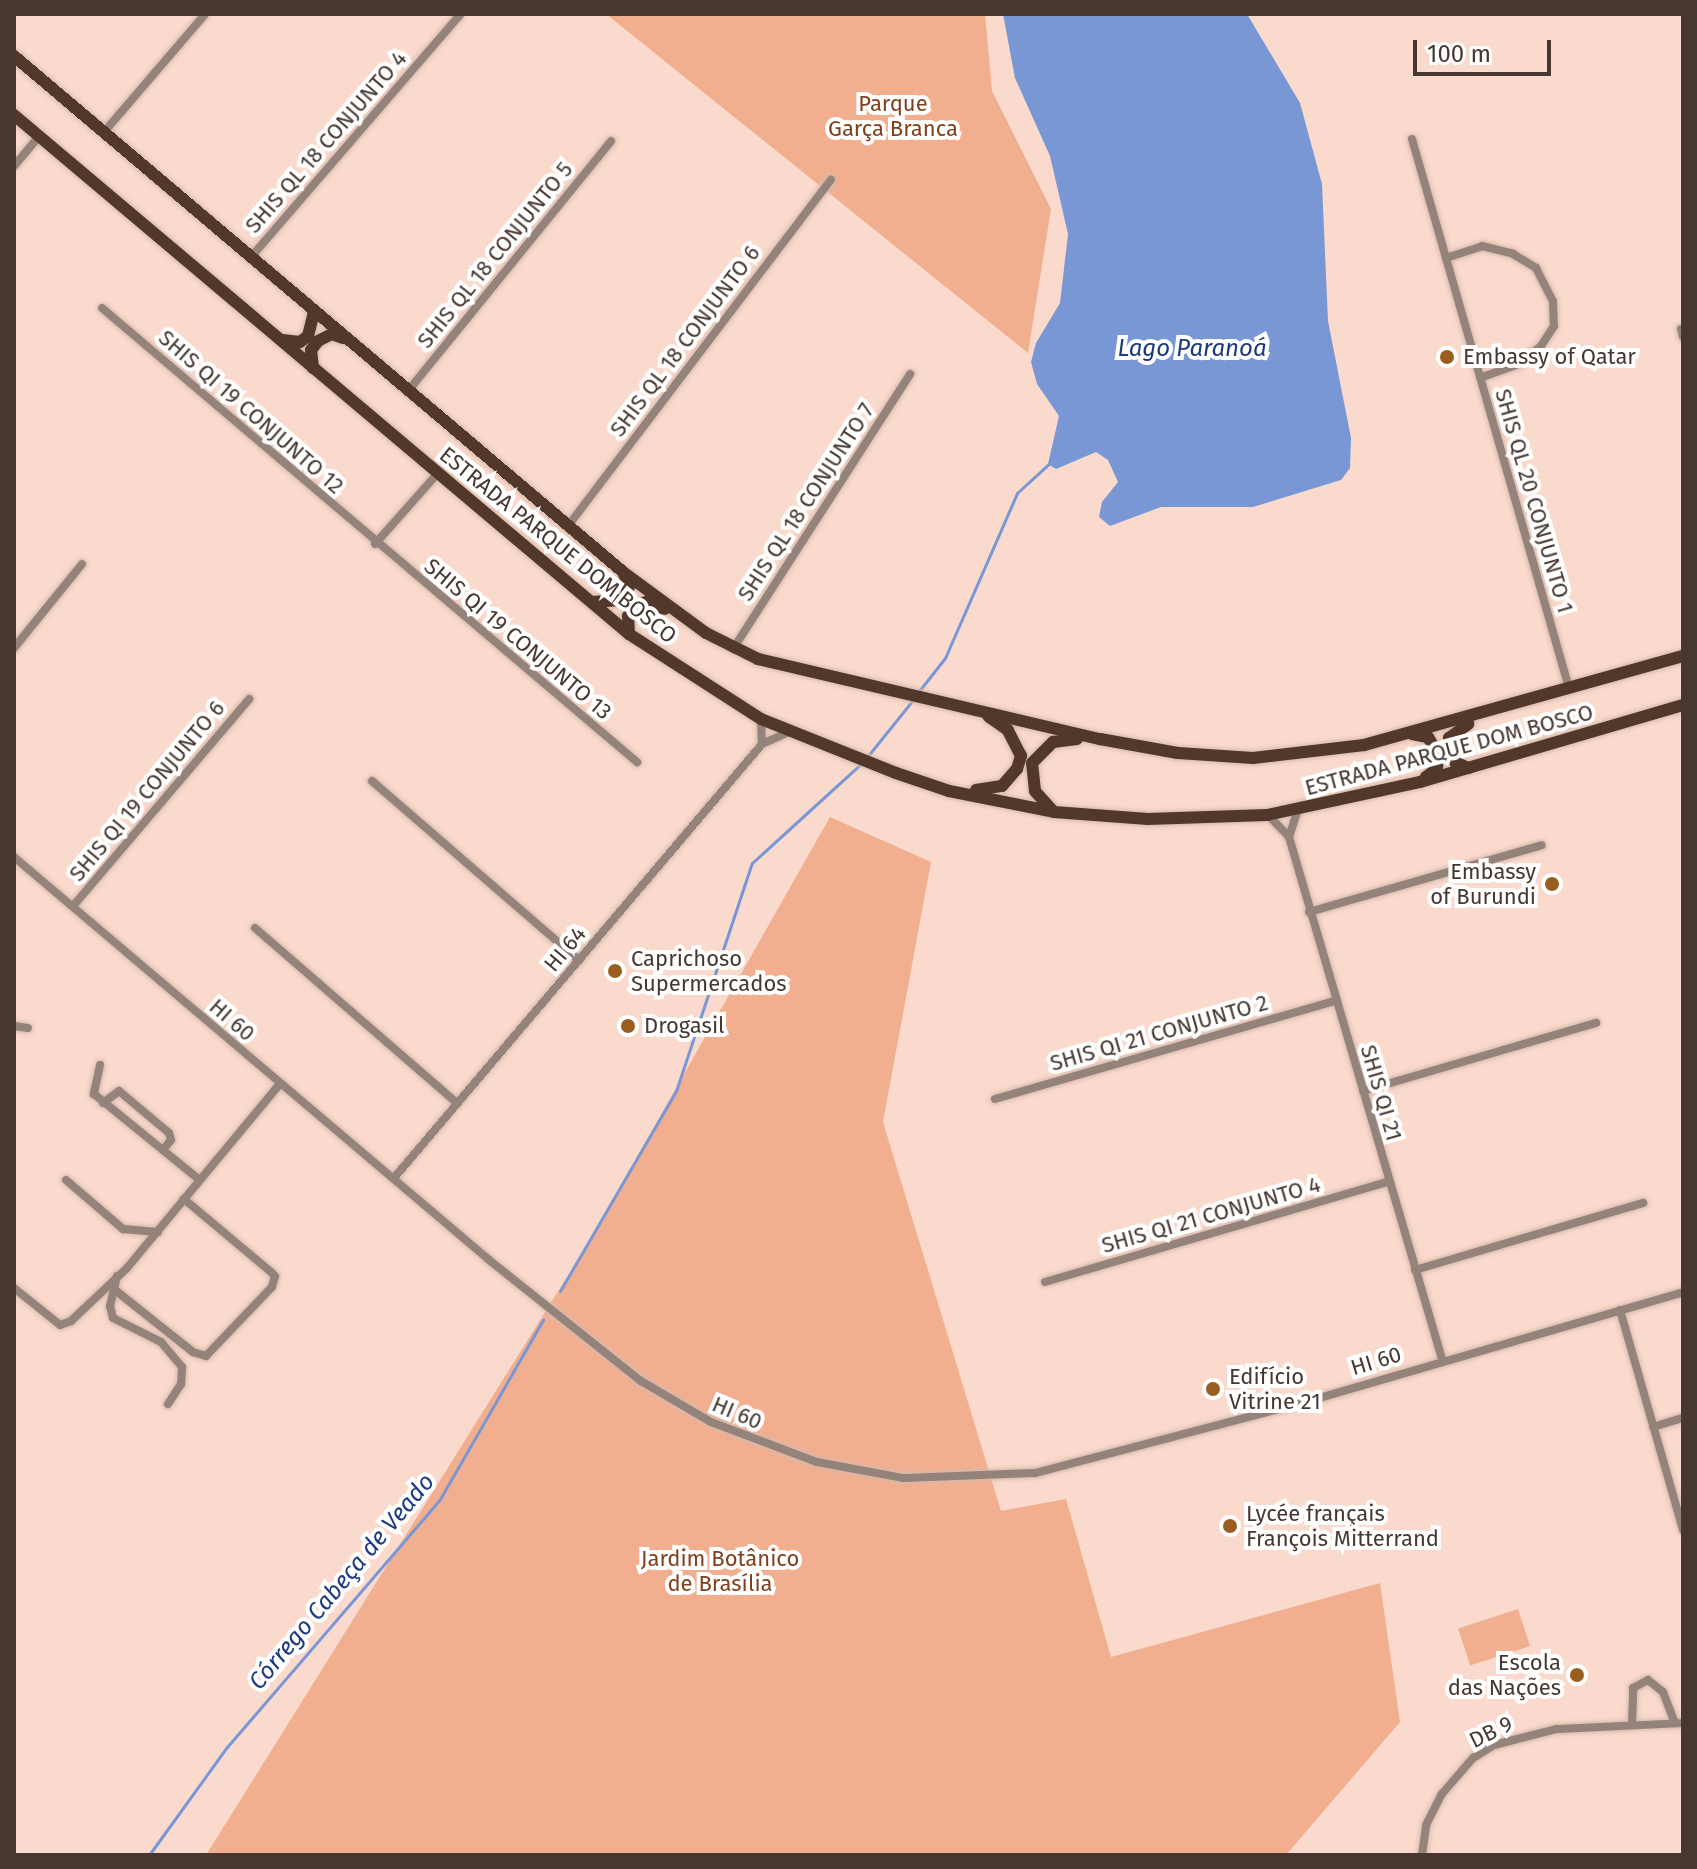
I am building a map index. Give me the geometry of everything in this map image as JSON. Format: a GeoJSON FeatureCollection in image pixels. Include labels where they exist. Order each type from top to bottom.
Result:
{"type":"FeatureCollection","features":[{"type":"Feature","properties":{"kind":"main road","name":"ESTRADA PARQUE DOM BOSCO"},"geometry":{"type":"LineString","coordinates":[[14,56],[623,572],[733,649],[789,669],[1100,739],[1178,753],[1253,758],[1364,745],[1683,656]]}},
{"type":"Feature","properties":{"kind":"main road","name":"ESTRADA PARQUE DOM BOSCO"},"geometry":{"type":"LineString","coordinates":[[14,115],[629,634],[761,719],[836,751],[949,791],[1054,812],[1148,819],[1297,812],[1470,769],[1683,705]]}},
{"type":"Feature","properties":{"kind":"main road"},"geometry":{"type":"LineString","coordinates":[[279,339],[300,342],[308,336],[314,312]]}},
{"type":"Feature","properties":{"kind":"main road"},"geometry":{"type":"LineString","coordinates":[[313,369],[310,359],[318,341],[332,334],[346,339]]}},
{"type":"Feature","properties":{"kind":"main road"},"geometry":{"type":"LineString","coordinates":[[589,601],[607,605],[624,600],[629,586],[623,572]]}},
{"type":"Feature","properties":{"kind":"main road"},"geometry":{"type":"LineString","coordinates":[[629,634],[628,616],[642,603],[686,618]]}},
{"type":"Feature","properties":{"kind":"main road"},"geometry":{"type":"LineString","coordinates":[[949,791],[1002,786],[1017,769],[1021,756],[1013,737],[981,712]]}},
{"type":"Feature","properties":{"kind":"main road"},"geometry":{"type":"LineString","coordinates":[[1470,769],[1455,762],[1449,738],[1488,712]]}},
{"type":"Feature","properties":{"kind":"main road"},"geometry":{"type":"LineString","coordinates":[[1410,733],[1428,737],[1438,754],[1437,769],[1420,782]]}},
{"type":"Feature","properties":{"kind":"main road"},"geometry":{"type":"LineString","coordinates":[[1054,812],[1031,780],[1036,756],[1062,738],[1100,739]]}},
{"type":"Feature","properties":{"kind":"street"},"geometry":{"type":"LineString","coordinates":[[104,132],[205,14]]}},
{"type":"Feature","properties":{"kind":"street","name":"SHIS QL 18 CONJUNTO 4"},"geometry":{"type":"LineString","coordinates":[[251,257],[460,15]]}},
{"type":"Feature","properties":{"kind":"street"},"geometry":{"type":"LineString","coordinates":[[14,166],[39,136]]}},
{"type":"Feature","properties":{"kind":"street","name":"SHIS QL 20 CONJUNTO 1"},"geometry":{"type":"LineString","coordinates":[[1412,139],[1569,688]]}},
{"type":"Feature","properties":{"kind":"street","name":"SHIS QL 18 CONJUNTO 5"},"geometry":{"type":"LineString","coordinates":[[408,391],[611,141]]}},
{"type":"Feature","properties":{"kind":"street","name":"SHIS QL 18 CONJUNTO 6"},"geometry":{"type":"LineString","coordinates":[[568,526],[831,179]]}},
{"type":"Feature","properties":{"kind":"street"},"geometry":{"type":"LineString","coordinates":[[1446,258],[1482,246],[1513,254],[1536,268],[1553,301],[1554,326],[1541,346],[1519,364],[1480,378]]}},
{"type":"Feature","properties":{"kind":"street","name":"SHIS QI 19 CONJUNTO 12"},"geometry":{"type":"LineString","coordinates":[[102,308],[375,544]]}},
{"type":"Feature","properties":{"kind":"street","name":"SHIS QL 18 CONJUNTO 7"},"geometry":{"type":"LineString","coordinates":[[733,649],[910,374]]}},
{"type":"Feature","properties":{"kind":"street"},"geometry":{"type":"LineString","coordinates":[[375,544],[438,473]]}},
{"type":"Feature","properties":{"kind":"street","name":"SHIS QI 19 CONJUNTO 13"},"geometry":{"type":"LineString","coordinates":[[375,544],[637,762]]}},
{"type":"Feature","properties":{"kind":"street"},"geometry":{"type":"LineString","coordinates":[[14,648],[82,564]]}},
{"type":"Feature","properties":{"kind":"street","name":"SHIS QI 19 CONJUNTO 6"},"geometry":{"type":"LineString","coordinates":[[73,906],[249,699]]}},
{"type":"Feature","properties":{"kind":"street"},"geometry":{"type":"LineString","coordinates":[[761,719],[762,744]]}},
{"type":"Feature","properties":{"kind":"street","name":"HI 64"},"geometry":{"type":"LineString","coordinates":[[394,1178],[762,744],[789,732]]}},
{"type":"Feature","properties":{"kind":"street"},"geometry":{"type":"LineString","coordinates":[[372,781],[579,960]]}},
{"type":"Feature","properties":{"kind":"street"},"geometry":{"type":"LineString","coordinates":[[1267,815],[1289,837],[1297,812]]}},
{"type":"Feature","properties":{"kind":"street","name":"SHIS QI 21"},"geometry":{"type":"LineString","coordinates":[[1289,837],[1387,1182],[1442,1359]]}},
{"type":"Feature","properties":{"kind":"street"},"geometry":{"type":"LineString","coordinates":[[1309,912],[1542,845]]}},
{"type":"Feature","properties":{"kind":"street","name":"HI 60"},"geometry":{"type":"LineString","coordinates":[[15,858],[280,1084],[605,1353],[677,1405],[778,1449],[876,1474],[999,1477],[1072,1465],[1683,1292]]}},
{"type":"Feature","properties":{"kind":"street"},"geometry":{"type":"LineString","coordinates":[[255,928],[456,1102]]}},
{"type":"Feature","properties":{"kind":"street","name":"SHIS QI 21 CONJUNTO 2"},"geometry":{"type":"LineString","coordinates":[[995,1099],[1334,1001]]}},
{"type":"Feature","properties":{"kind":"street"},"geometry":{"type":"LineString","coordinates":[[1363,1091],[1596,1023]]}},
{"type":"Feature","properties":{"kind":"street"},"geometry":{"type":"LineString","coordinates":[[14,1026],[28,1028]]}},
{"type":"Feature","properties":{"kind":"street"},"geometry":{"type":"LineString","coordinates":[[100,1065],[93,1090],[103,1103],[200,1180]]}},
{"type":"Feature","properties":{"kind":"street"},"geometry":{"type":"LineString","coordinates":[[14,1288],[63,1325],[117,1276],[158,1232],[280,1084]]}},
{"type":"Feature","properties":{"kind":"street"},"geometry":{"type":"LineString","coordinates":[[103,1103],[117,1090],[140,1108],[170,1135],[163,1150]]}},
{"type":"Feature","properties":{"kind":"street"},"geometry":{"type":"LineString","coordinates":[[128,1123],[140,1108]]}},
{"type":"Feature","properties":{"kind":"street"},"geometry":{"type":"LineString","coordinates":[[66,1180],[123,1229],[158,1232]]}},
{"type":"Feature","properties":{"kind":"street","name":"SHIS QI 21 CONJUNTO 4"},"geometry":{"type":"LineString","coordinates":[[1045,1282],[1387,1182]]}},
{"type":"Feature","properties":{"kind":"street"},"geometry":{"type":"LineString","coordinates":[[115,1290],[193,1352],[206,1356],[272,1287],[275,1276],[271,1272],[184,1199]]}},
{"type":"Feature","properties":{"kind":"street"},"geometry":{"type":"LineString","coordinates":[[1415,1270],[1643,1203]]}},
{"type":"Feature","properties":{"kind":"street"},"geometry":{"type":"LineString","coordinates":[[117,1276],[113,1318],[161,1342],[182,1367],[181,1384],[168,1404]]}},
{"type":"Feature","properties":{"kind":"street"},"geometry":{"type":"LineString","coordinates":[[1620,1310],[1683,1530]]}},
{"type":"Feature","properties":{"kind":"street"},"geometry":{"type":"LineString","coordinates":[[1653,1427],[1683,1418]]}},
{"type":"Feature","properties":{"kind":"street"},"geometry":{"type":"LineString","coordinates":[[1632,1725],[1633,1688],[1648,1680],[1663,1692],[1679,1723]]}},
{"type":"Feature","properties":{"kind":"street","name":"DB 9"},"geometry":{"type":"LineString","coordinates":[[1422,1855],[1433,1811],[1473,1758],[1531,1733],[1679,1723]]}},
{"type":"Feature","properties":{"kind":"green space","name":"Parque Garça Branca"},"geometry":{"type":"Polygon","coordinates":[[[606,14],[985,14],[992,91],[1051,209],[1028,353],[606,14]]]}},
{"type":"Feature","properties":{"kind":"green space","name":"Jardim Botânico de Brasília"},"geometry":{"type":"Polygon","coordinates":[[[830,817],[931,862],[883,1122],[1001,1511],[1066,1499],[1111,1657],[1380,1583],[1400,1722],[1286,1855],[206,1855],[587,1245],[830,817]]]}},
{"type":"Feature","properties":{"kind":"green space"},"geometry":{"type":"Polygon","coordinates":[[[1518,1609],[1530,1646],[1470,1666],[1458,1628],[1518,1609]]]}},
{"type":"Feature","properties":{"kind":"water","name":"Lago Paranoá"},"geometry":{"type":"Polygon","coordinates":[[[1003,14],[1247,14],[1300,103],[1322,184],[1328,321],[1351,438],[1350,468],[1341,480],[1253,507],[1161,507],[1110,526],[1099,517],[1102,502],[1118,482],[1108,460],[1096,452],[1056,469],[1048,464],[1059,416],[1037,384],[1031,362],[1036,343],[1060,303],[1068,234],[1050,156],[1015,78],[1003,14]]]}},
{"type":"Feature","properties":{"kind":"waterway","name":"Córrego Cabeça de Veado"},"geometry":{"type":"LineString","coordinates":[[919,691],[945,658],[1017,493],[1051,462]]}},
{"type":"Feature","properties":{"kind":"waterway","name":"Córrego Cabeça de Veado"},"geometry":{"type":"LineString","coordinates":[[867,757],[912,701]]}},
{"type":"Feature","properties":{"kind":"waterway","name":"Córrego Cabeça de Veado"},"geometry":{"type":"LineString","coordinates":[[560,1291],[676,1091],[752,863],[862,763]]}},
{"type":"Feature","properties":{"kind":"waterway","name":"Córrego Cabeça de Veado"},"geometry":{"type":"LineString","coordinates":[[149,1855],[227,1747],[440,1499],[543,1320]]}},
{"type":"Feature","properties":{"kind":"place","name":"Embassy of Qatar"},"geometry":{"type":"Point","coordinates":[1447,357]}},
{"type":"Feature","properties":{"kind":"place","name":"Embassy of Burundi"},"geometry":{"type":"Point","coordinates":[1552,884]}},
{"type":"Feature","properties":{"kind":"place","name":"Caprichoso Supermercados"},"geometry":{"type":"Point","coordinates":[615,971]}},
{"type":"Feature","properties":{"kind":"place","name":"Drogasil"},"geometry":{"type":"Point","coordinates":[628,1026]}},
{"type":"Feature","properties":{"kind":"place","name":"Edifício Vitrine 21"},"geometry":{"type":"Point","coordinates":[1213,1389]}},
{"type":"Feature","properties":{"kind":"place","name":"Lycée français François Mitterrand"},"geometry":{"type":"Point","coordinates":[1230,1526]}},
{"type":"Feature","properties":{"kind":"place","name":"Escola das Nações"},"geometry":{"type":"Point","coordinates":[1577,1675]}}]}
